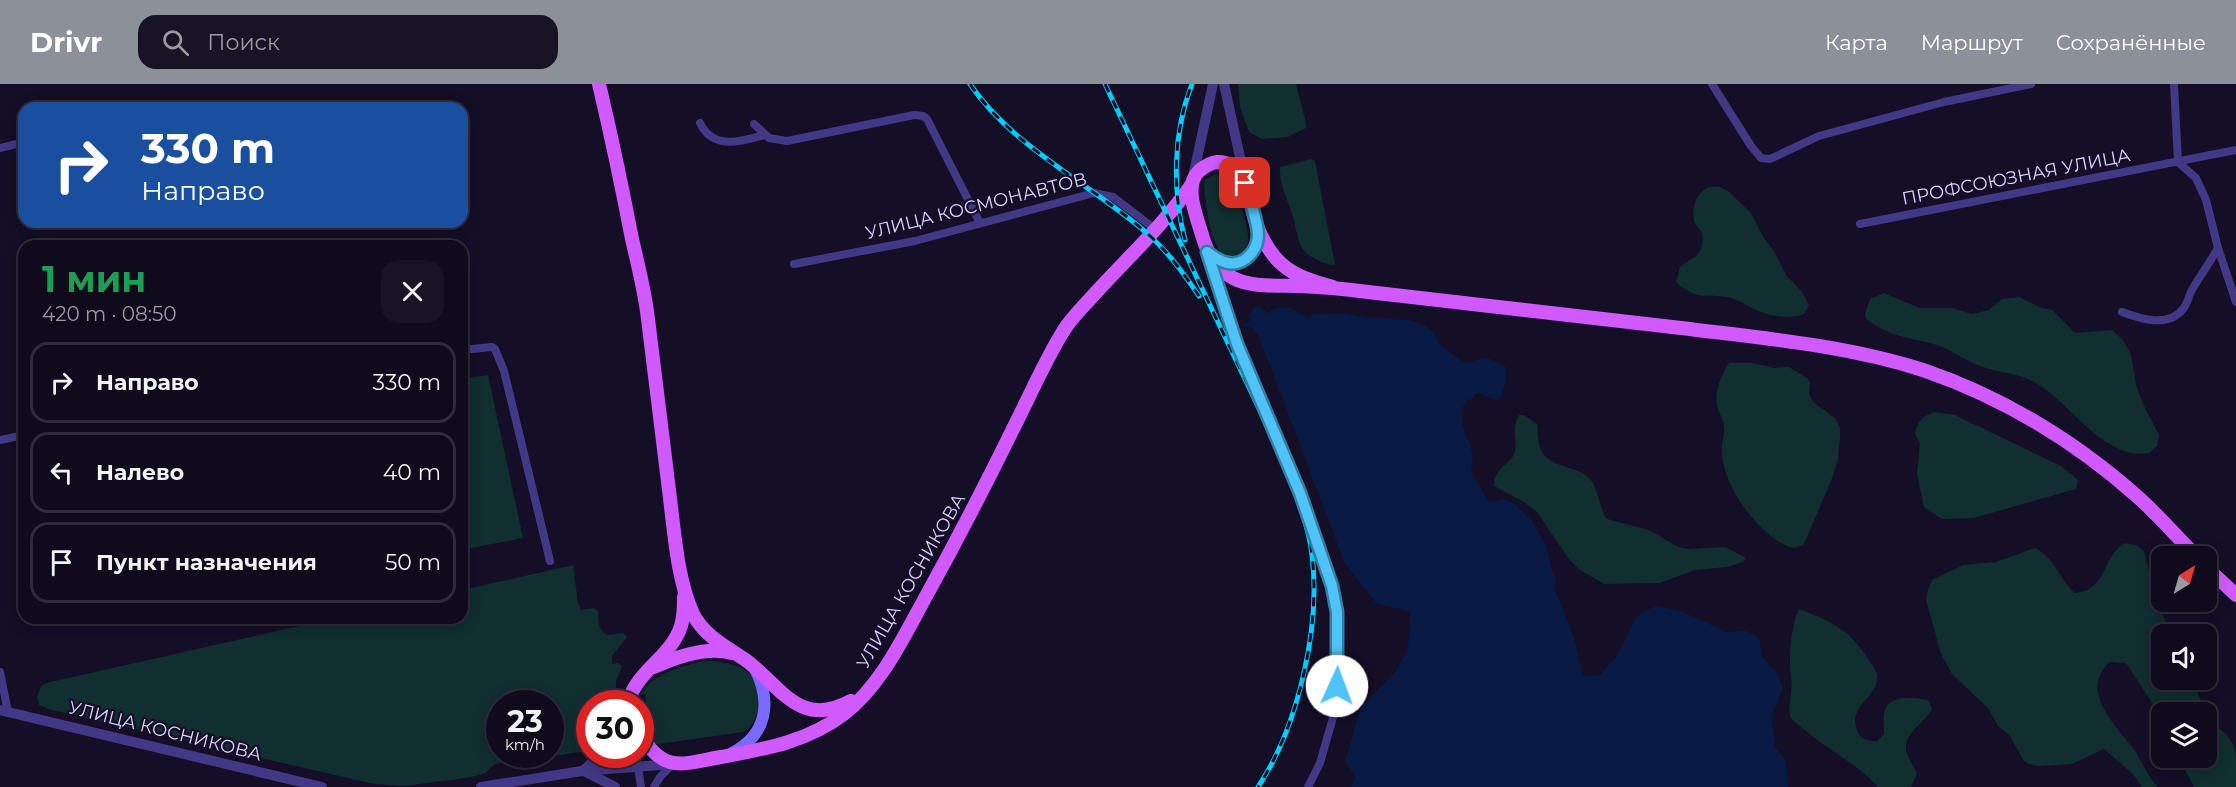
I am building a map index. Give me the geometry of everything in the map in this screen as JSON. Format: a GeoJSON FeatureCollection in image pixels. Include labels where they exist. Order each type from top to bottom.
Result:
{"type":"FeatureCollection","features":[{"type":"Feature","properties":{"kind":"main road"},"geometry":{"type":"LineString","coordinates":[[599,84],[648,315],[674,533],[684,586],[698,622],[710,636],[755,669],[790,700],[821,710],[838,708],[874,683]]}},
{"type":"Feature","properties":{"kind":"main road"},"geometry":{"type":"LineString","coordinates":[[1333,287],[1301,277],[1284,266],[1271,252],[1256,224],[1245,183],[1233,167],[1219,162],[1207,165],[1193,181],[1193,202],[1207,252],[1224,272],[1241,281],[1333,287],[1753,337],[1858,353],[1921,370],[1989,397],[2027,417],[2075,448],[2139,498],[2186,546]]}},
{"type":"Feature","properties":{"kind":"main road","name":"УЛИЦА КОСНИКОВА"},"geometry":{"type":"LineString","coordinates":[[673,764],[777,747],[815,732],[845,713],[874,683],[895,652],[970,517],[1064,330],[1179,204],[1193,181]]}},
{"type":"Feature","properties":{"kind":"main road"},"geometry":{"type":"LineString","coordinates":[[2217,577],[2236,595]]}},
{"type":"Feature","properties":{"kind":"main road"},"geometry":{"type":"LineString","coordinates":[[633,690],[636,682],[669,648],[681,628],[684,586]]}},
{"type":"Feature","properties":{"kind":"main road"},"geometry":{"type":"LineString","coordinates":[[651,668],[676,658],[710,651],[736,655]]}},
{"type":"Feature","properties":{"kind":"main road"},"geometry":{"type":"LineString","coordinates":[[728,755],[748,743],[759,726],[765,710],[765,692],[755,669]]}},
{"type":"Feature","properties":{"kind":"main road"},"geometry":{"type":"LineString","coordinates":[[654,751],[659,757],[673,764]]}},
{"type":"Feature","properties":{"kind":"street"},"geometry":{"type":"LineString","coordinates":[[1193,181],[1213,84]]}},
{"type":"Feature","properties":{"kind":"street"},"geometry":{"type":"LineString","coordinates":[[1224,84],[1245,183]]}},
{"type":"Feature","properties":{"kind":"street"},"geometry":{"type":"LineString","coordinates":[[1712,84],[1751,146],[1761,158],[1770,159],[1819,136],[1944,102],[2031,84]]}},
{"type":"Feature","properties":{"kind":"street"},"geometry":{"type":"LineString","coordinates":[[2174,84],[2178,162],[2196,178],[2206,200],[2218,248],[2232,275],[2236,302]]}},
{"type":"Feature","properties":{"kind":"street"},"geometry":{"type":"LineString","coordinates":[[754,124],[764,135],[776,140],[787,141],[914,115],[923,116],[927,119],[980,223]]}},
{"type":"Feature","properties":{"kind":"street"},"geometry":{"type":"LineString","coordinates":[[700,123],[709,136],[722,142],[740,142],[764,135]]}},
{"type":"Feature","properties":{"kind":"street"},"geometry":{"type":"LineString","coordinates":[[0,148],[18,144]]}},
{"type":"Feature","properties":{"kind":"street","name":"ПРОФСОЮЗНАЯ УЛИЦА"},"geometry":{"type":"LineString","coordinates":[[1860,224],[2236,150]]}},
{"type":"Feature","properties":{"kind":"street","name":"УЛИЦА КОСМОНАВТОВ"},"geometry":{"type":"LineString","coordinates":[[794,264],[915,241],[1094,193],[1113,197],[1155,229]]}},
{"type":"Feature","properties":{"kind":"street"},"geometry":{"type":"LineString","coordinates":[[1207,252],[1226,263],[1243,261],[1252,253],[1257,243],[1256,224]]}},
{"type":"Feature","properties":{"kind":"street"},"geometry":{"type":"LineString","coordinates":[[2122,312],[2154,320],[2166,320],[2176,316],[2184,307],[2218,248]]}},
{"type":"Feature","properties":{"kind":"street"},"geometry":{"type":"LineString","coordinates":[[1207,252],[1237,344],[1300,493],[1332,586],[1337,612],[1338,662],[1334,714],[1320,763],[1308,787]]}},
{"type":"Feature","properties":{"kind":"street"},"geometry":{"type":"LineString","coordinates":[[468,349],[492,347],[504,371],[550,561]]}},
{"type":"Feature","properties":{"kind":"street"},"geometry":{"type":"LineString","coordinates":[[0,440],[18,436]]}},
{"type":"Feature","properties":{"kind":"street"},"geometry":{"type":"LineString","coordinates":[[0,672],[4,711]]}},
{"type":"Feature","properties":{"kind":"street","name":"УЛИЦА КОСНИКОВА"},"geometry":{"type":"LineString","coordinates":[[4,711],[322,787]]}},
{"type":"Feature","properties":{"kind":"street"},"geometry":{"type":"LineString","coordinates":[[654,787],[673,764]]}},
{"type":"Feature","properties":{"kind":"street","name":"УЛИЦА КОСНИКОВА"},"geometry":{"type":"LineString","coordinates":[[654,765],[673,764]]}},
{"type":"Feature","properties":{"kind":"street"},"geometry":{"type":"LineString","coordinates":[[585,768],[582,771],[615,787]]}},
{"type":"Feature","properties":{"kind":"street","name":"УЛИЦА КОСНИКОВА"},"geometry":{"type":"LineString","coordinates":[[481,787],[616,768]]}},
{"type":"Feature","properties":{"kind":"street"},"geometry":{"type":"LineString","coordinates":[[638,768],[641,787]]}},
{"type":"Feature","properties":{"kind":"green space"},"geometry":{"type":"Polygon","coordinates":[[[1238,84],[1296,84],[1306,128],[1288,137],[1262,139],[1249,132],[1240,107],[1238,84]]]}},
{"type":"Feature","properties":{"kind":"green space"},"geometry":{"type":"Polygon","coordinates":[[[1311,159],[1315,161],[1335,265],[1317,260],[1302,248],[1281,180],[1280,167],[1311,159]]]}},
{"type":"Feature","properties":{"kind":"green space"},"geometry":{"type":"Polygon","coordinates":[[[1215,174],[1231,180],[1246,222],[1247,245],[1242,253],[1234,258],[1222,255],[1209,222],[1204,186],[1205,180],[1215,174]]]}},
{"type":"Feature","properties":{"kind":"green space"},"geometry":{"type":"Polygon","coordinates":[[[1720,187],[1728,191],[1751,213],[1787,276],[1802,292],[1809,305],[1804,314],[1792,317],[1772,315],[1728,297],[1692,293],[1676,282],[1680,267],[1695,257],[1701,249],[1702,236],[1693,213],[1698,197],[1704,189],[1720,187]]]}},
{"type":"Feature","properties":{"kind":"green space"},"geometry":{"type":"Polygon","coordinates":[[[1884,293],[1920,308],[1952,308],[1972,314],[1989,310],[2002,299],[2019,297],[2042,308],[2052,310],[2075,333],[2112,330],[2123,340],[2131,354],[2136,385],[2159,435],[2157,446],[2149,453],[2133,453],[2117,448],[2103,440],[2036,383],[2023,377],[1980,366],[1943,347],[1893,334],[1881,328],[1866,319],[1865,314],[1870,299],[1884,293]]]}},
{"type":"Feature","properties":{"kind":"green space"},"geometry":{"type":"Polygon","coordinates":[[[1729,363],[1753,363],[1774,368],[1789,367],[1807,378],[1810,382],[1809,393],[1813,402],[1835,418],[1840,427],[1838,460],[1831,481],[1804,544],[1800,546],[1789,547],[1765,531],[1746,511],[1731,485],[1722,458],[1724,425],[1717,406],[1716,394],[1729,363]]]}},
{"type":"Feature","properties":{"kind":"green space"},"geometry":{"type":"Polygon","coordinates":[[[488,375],[523,538],[468,549],[468,378],[488,375]]]}},
{"type":"Feature","properties":{"kind":"green space"},"geometry":{"type":"Polygon","coordinates":[[[1934,412],[1955,415],[2061,466],[2078,480],[2076,489],[1974,518],[1942,519],[1924,507],[1917,474],[1920,443],[1915,434],[1916,430],[1921,420],[1934,412]]]}},
{"type":"Feature","properties":{"kind":"green space"},"geometry":{"type":"Polygon","coordinates":[[[1519,415],[1524,415],[1537,424],[1540,446],[1546,457],[1579,471],[1590,479],[1607,519],[1649,530],[1678,547],[1688,549],[1725,547],[1746,558],[1743,562],[1727,567],[1695,570],[1660,583],[1604,584],[1580,570],[1568,558],[1537,512],[1524,502],[1494,486],[1499,470],[1514,454],[1515,426],[1519,415]]]}},
{"type":"Feature","properties":{"kind":"green space"},"geometry":{"type":"Polygon","coordinates":[[[2125,543],[2136,545],[2144,551],[2151,579],[2151,612],[2162,612],[2166,624],[2151,624],[2151,690],[2196,690],[2202,702],[2151,702],[2126,663],[2110,662],[2101,672],[2098,683],[2103,706],[2158,787],[2142,787],[2133,774],[2104,749],[2072,764],[2039,766],[2024,761],[2010,736],[1998,726],[1988,708],[1952,674],[1941,654],[1926,600],[1932,580],[1963,565],[1996,562],[2035,548],[2047,557],[2075,593],[2086,591],[2094,586],[2117,549],[2125,543]]]}},
{"type":"Feature","properties":{"kind":"green space"},"geometry":{"type":"Polygon","coordinates":[[[573,565],[581,610],[594,608],[598,612],[600,628],[607,635],[623,633],[627,637],[612,656],[612,664],[618,663],[622,666],[615,690],[576,690],[576,753],[564,754],[564,690],[486,690],[486,768],[491,768],[485,773],[472,777],[405,786],[374,784],[48,709],[39,705],[37,697],[41,686],[308,624],[468,624],[468,589],[573,565]]]}},
{"type":"Feature","properties":{"kind":"green space"},"geometry":{"type":"Polygon","coordinates":[[[1799,609],[1830,622],[1847,634],[1876,671],[1877,682],[1874,689],[1856,715],[1855,723],[1859,735],[1863,738],[1877,741],[1884,734],[1886,707],[1896,700],[1916,698],[1928,700],[1932,709],[1912,732],[1907,742],[1907,754],[1917,774],[1911,787],[1878,787],[1862,771],[1814,738],[1791,718],[1789,709],[1792,682],[1790,652],[1792,633],[1799,609]]]}},
{"type":"Feature","properties":{"kind":"green space"},"geometry":{"type":"Polygon","coordinates":[[[703,661],[715,661],[739,667],[748,672],[760,689],[757,714],[752,724],[743,732],[654,745],[654,690],[644,690],[660,676],[703,661]]]}},
{"type":"Feature","properties":{"kind":"green space"},"geometry":{"type":"Polygon","coordinates":[[[2217,727],[2233,744],[2236,755],[2236,787],[2194,787],[2184,768],[2217,768],[2217,727]]]}},
{"type":"Feature","properties":{"kind":"water"},"geometry":{"type":"Polygon","coordinates":[[[1259,306],[1270,314],[1271,310],[1287,307],[1309,318],[1313,314],[1343,313],[1369,318],[1410,320],[1434,332],[1438,343],[1462,361],[1467,363],[1479,359],[1490,359],[1505,366],[1505,383],[1499,400],[1479,393],[1474,395],[1472,400],[1468,399],[1464,406],[1462,420],[1473,457],[1471,471],[1487,499],[1491,502],[1505,499],[1515,504],[1531,520],[1546,544],[1556,579],[1555,590],[1574,637],[1583,676],[1600,675],[1618,654],[1637,616],[1656,606],[1681,611],[1727,632],[1746,630],[1759,638],[1763,657],[1778,675],[1783,688],[1772,716],[1775,746],[1786,761],[1789,787],[1351,787],[1356,778],[1345,761],[1361,707],[1395,672],[1408,649],[1410,612],[1376,603],[1344,562],[1259,337],[1251,327],[1241,327],[1251,319],[1249,315],[1254,308],[1259,306]]]}},
{"type":"Feature","properties":{"kind":"railway"},"geometry":{"type":"LineString","coordinates":[[970,84],[1008,128],[1149,235],[1170,256],[1199,296]]}},
{"type":"Feature","properties":{"kind":"railway"},"geometry":{"type":"LineString","coordinates":[[1105,84],[1281,455],[1300,504],[1310,542],[1314,583],[1313,613],[1303,676],[1285,736],[1258,787]]}},
{"type":"Feature","properties":{"kind":"railway"},"geometry":{"type":"LineString","coordinates":[[1185,240],[1178,201],[1176,161],[1181,122],[1192,84]]}},
{"type":"Feature","properties":{"kind":"route"},"geometry":{"type":"LineString","coordinates":[[1245,183],[1258,237],[1252,253],[1243,261],[1226,263],[1207,252],[1237,344],[1300,493],[1332,586],[1337,612],[1337,686]]}}]}
